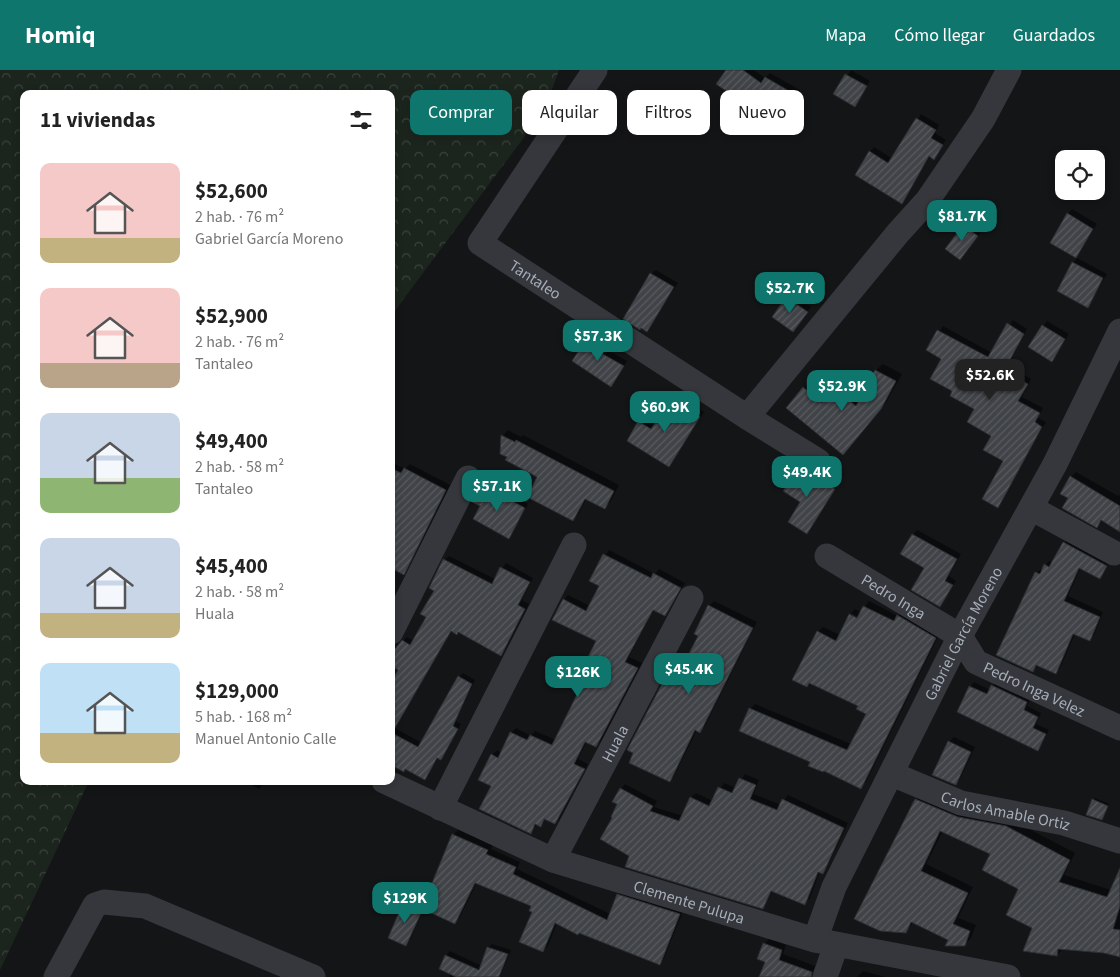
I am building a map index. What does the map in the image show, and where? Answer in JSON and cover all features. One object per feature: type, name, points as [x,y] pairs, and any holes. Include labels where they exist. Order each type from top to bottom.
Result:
[{"type":"street","name":"Tantaleo","points":[[595,70],[480,243],[747,417],[818,461]]},
{"type":"street","points":[[747,417],[927,201],[983,119],[1009,70]]},
{"type":"street","name":"Gabriel García Moreno","points":[[824,977],[826,942],[834,887],[960,636],[1031,508],[1120,331]]},
{"type":"street","points":[[395,624],[468,478]]},
{"type":"street","points":[[1031,508],[1114,553]]},
{"type":"street","points":[[440,808],[574,545]]},
{"type":"street","name":"Pedro Inga","points":[[827,556],[960,636]]},
{"type":"street","name":"Huala","points":[[553,860],[691,598]]},
{"type":"street","name":"Pedro Inga Velez","points":[[960,636],[976,662],[1120,728]]},
{"type":"street","name":"Carlos Amable Ortiz","points":[[892,774],[961,803],[1064,823],[1120,841]]},
{"type":"street","name":"Clemente Pulupa","points":[[392,785],[553,860],[826,942],[1008,977]]},
{"type":"street","points":[[56,977],[95,905],[104,902],[145,906],[313,977]]},
{"type":"green space","points":[[0,70],[559,70],[552,90],[522,90],[522,135],[526,135],[395,311],[395,90],[20,90],[20,785],[87,785],[0,970]]},
{"type":"building","points":[[726,70],[743,70],[761,83],[765,77],[787,90],[725,90],[716,84]]},
{"type":"building","points":[[845,74],[867,86],[855,107],[833,94]]},
{"type":"building","points":[[916,118],[936,130],[931,138],[943,145],[934,160],[929,156],[902,204],[855,175],[869,151],[888,163]]},
{"type":"building","points":[[1067,213],[1093,229],[1076,258],[1050,243]]},
{"type":"building","points":[[963,225],[978,236],[960,260],[945,249]]},
{"type":"building","points":[[1072,262],[1103,278],[1088,308],[1057,291]]},
{"type":"building","points":[[650,273],[674,287],[647,332],[641,328],[640,330],[623,319]]},
{"type":"building","points":[[786,297],[808,312],[793,332],[772,317]]},
{"type":"building","points":[[1007,323],[1024,334],[1004,371],[1028,384],[1018,401],[1040,413],[1035,422],[1042,427],[998,508],[982,499],[1003,461],[983,450],[991,436],[967,422],[974,409],[950,396],[952,391],[930,379],[941,359],[926,350],[937,330],[988,357]]},
{"type":"building","points":[[1042,325],[1065,339],[1052,362],[1028,347]]},
{"type":"building","points":[[588,336],[603,346],[599,352],[624,366],[611,387],[572,361]]},
{"type":"building","points":[[875,370],[896,381],[881,409],[843,455],[786,408],[803,387],[822,403],[834,388],[856,406]]},
{"type":"building","points":[[671,399],[700,417],[669,467],[627,441],[638,421],[651,429]]},
{"type":"building","points":[[501,435],[515,442],[516,440],[614,491],[605,509],[585,499],[573,521],[527,497],[537,477],[505,460],[507,457],[500,454]]},
{"type":"building","points":[[799,466],[835,489],[807,534],[788,522],[800,502],[783,491]]},
{"type":"building","points":[[404,468],[446,490],[404,575],[395,570],[395,470],[401,473]]},
{"type":"building","points":[[1070,476],[1120,506],[1120,532],[1101,520],[1097,528],[1062,508],[1068,498],[1060,494]]},
{"type":"building","points":[[479,488],[488,492],[490,489],[525,508],[509,539],[473,519],[480,506],[472,502]]},
{"type":"building","points":[[912,534],[957,559],[945,581],[953,585],[940,607],[911,590],[924,568],[900,554]]},
{"type":"building","points":[[1063,542],[1107,566],[1100,579],[1079,568],[1064,601],[1100,617],[1090,641],[1073,634],[1056,674],[1036,665],[1033,672],[996,655],[1035,572],[1040,574],[1044,564],[1049,567]]},
{"type":"building","points":[[603,554],[651,578],[653,573],[681,588],[665,616],[653,610],[625,662],[638,668],[596,747],[585,742],[574,764],[585,769],[555,824],[544,819],[541,827],[535,824],[531,834],[479,809],[491,786],[478,780],[491,754],[498,758],[510,732],[527,740],[530,735],[552,745],[588,672],[582,669],[596,641],[552,620],[563,599],[586,611],[599,586],[589,581]]},
{"type":"building","points":[[443,559],[492,584],[500,567],[530,582],[518,605],[525,609],[501,656],[458,632],[457,635],[451,631],[395,728],[395,675],[398,670],[395,668],[395,649],[402,640],[410,645],[426,617],[420,614],[434,591],[429,588]]},
{"type":"building","points":[[708,605],[753,628],[700,733],[695,730],[670,782],[629,763],[633,753],[627,750],[664,680],[670,683],[682,667],[698,636],[694,634]]},
{"type":"building","points":[[863,606],[894,621],[897,615],[936,638],[861,789],[824,771],[808,766],[810,762],[739,731],[749,708],[847,750],[866,714],[856,709],[858,706],[809,683],[807,687],[792,680],[817,631],[836,641],[849,614],[857,618]]},
{"type":"building","points":[[458,676],[472,684],[453,726],[458,729],[441,760],[437,758],[425,780],[405,769],[404,772],[395,767],[395,735],[418,747]]},
{"type":"building","points":[[991,685],[1027,702],[1024,710],[1038,717],[1033,728],[1046,734],[1038,751],[957,712],[969,686],[987,694]]},
{"type":"building","points":[[948,741],[971,752],[956,785],[932,775]]},
{"type":"building","points":[[739,778],[756,785],[750,799],[777,810],[782,799],[844,828],[823,874],[818,872],[805,905],[771,891],[763,909],[625,867],[629,856],[600,839],[612,818],[617,804],[612,802],[620,788],[653,806],[650,811],[679,821],[690,797],[709,806],[718,787],[732,793]]},
{"type":"building","points":[[915,799],[958,817],[1006,826],[1070,860],[1059,882],[1107,897],[1120,868],[1120,906],[1113,929],[1120,930],[1120,957],[1104,953],[1058,949],[1057,956],[1023,951],[1032,928],[1006,915],[1018,889],[982,870],[990,854],[940,831],[921,871],[968,893],[953,924],[970,931],[965,946],[945,946],[948,940],[911,922],[906,933],[880,931],[854,919]]},
{"type":"building","points":[[1092,799],[1108,806],[1102,820],[1086,815]]},
{"type":"building","points":[[452,834],[488,850],[486,854],[516,867],[513,874],[607,920],[617,894],[680,914],[660,965],[579,933],[578,935],[555,923],[543,952],[519,942],[532,912],[529,911],[531,906],[475,883],[455,924],[416,906],[423,891],[428,893]]},
{"type":"building","points":[[403,903],[422,911],[406,946],[388,938]]},
{"type":"building","points":[[763,943],[782,950],[779,960],[812,972],[811,977],[759,977],[765,962],[757,959]]},
{"type":"building","points":[[487,947],[508,954],[499,977],[456,977],[439,969],[445,955],[479,970]]}]
